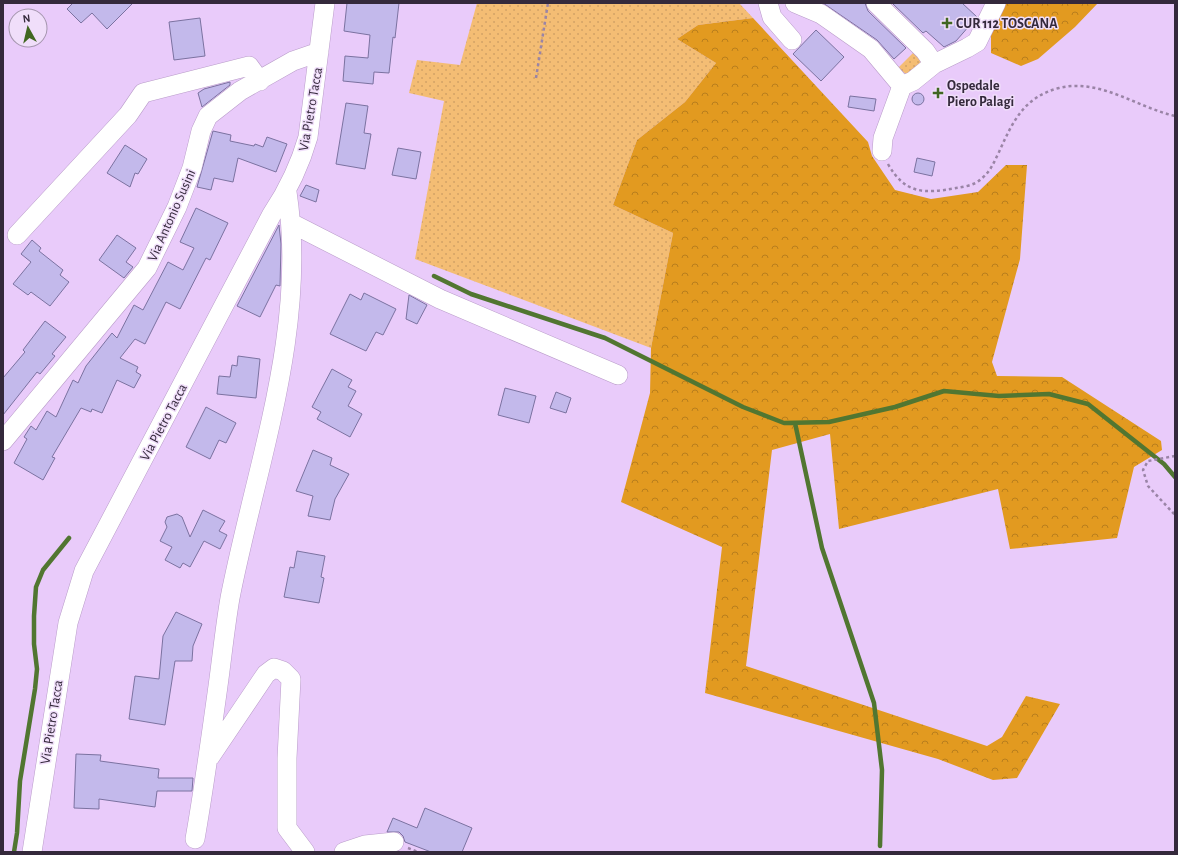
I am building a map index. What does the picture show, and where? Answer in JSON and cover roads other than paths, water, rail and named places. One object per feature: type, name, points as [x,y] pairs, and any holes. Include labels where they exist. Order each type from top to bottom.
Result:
[{"type":"street","name":"Via Pietro Tacca","points":[[32,852],[68,623],[84,571],[272,214],[287,192],[303,155],[308,137],[325,3]]},
{"type":"street","points":[[768,3],[772,16],[792,40]]},
{"type":"street","points":[[796,3],[821,14],[871,49],[902,86]]},
{"type":"street","points":[[876,3],[925,51],[934,64]]},
{"type":"street","points":[[882,151],[883,138],[902,86],[913,81],[934,64],[977,42],[996,3]]},
{"type":"street","name":"Via Antonio Susini","points":[[3,441],[146,268],[166,231],[185,188],[192,168],[201,131],[208,116],[240,91],[293,61],[319,52]]},
{"type":"street","points":[[17,235],[128,115],[143,93],[249,66],[260,81]]},
{"type":"street","points":[[195,839],[208,760],[230,599],[278,386],[290,288],[290,223],[287,192]]},
{"type":"street","points":[[290,223],[440,299],[618,375]]},
{"type":"street","points":[[208,760],[266,674],[274,668],[283,671],[291,679],[287,758],[287,828],[305,852]]},
{"type":"street","points":[[344,852],[365,845],[394,842]]},
{"type":"waterway","points":[[434,276],[471,294],[605,338],[743,407],[784,423],[829,422],[895,407],[944,391],[999,396],[1049,394],[1088,404],[1164,464],[1175,477]]},
{"type":"waterway","points":[[795,423],[822,548],[874,703],[882,770],[880,846]]},
{"type":"waterway","points":[[14,852],[17,833],[20,781],[37,669],[34,644],[36,587],[43,570],[69,538]]},
{"type":"place","name":"CUR 112 TOSCANA","points":[[947,23]]},
{"type":"place","name":"Ospedale Piero Palagi","points":[[938,93]]}]
